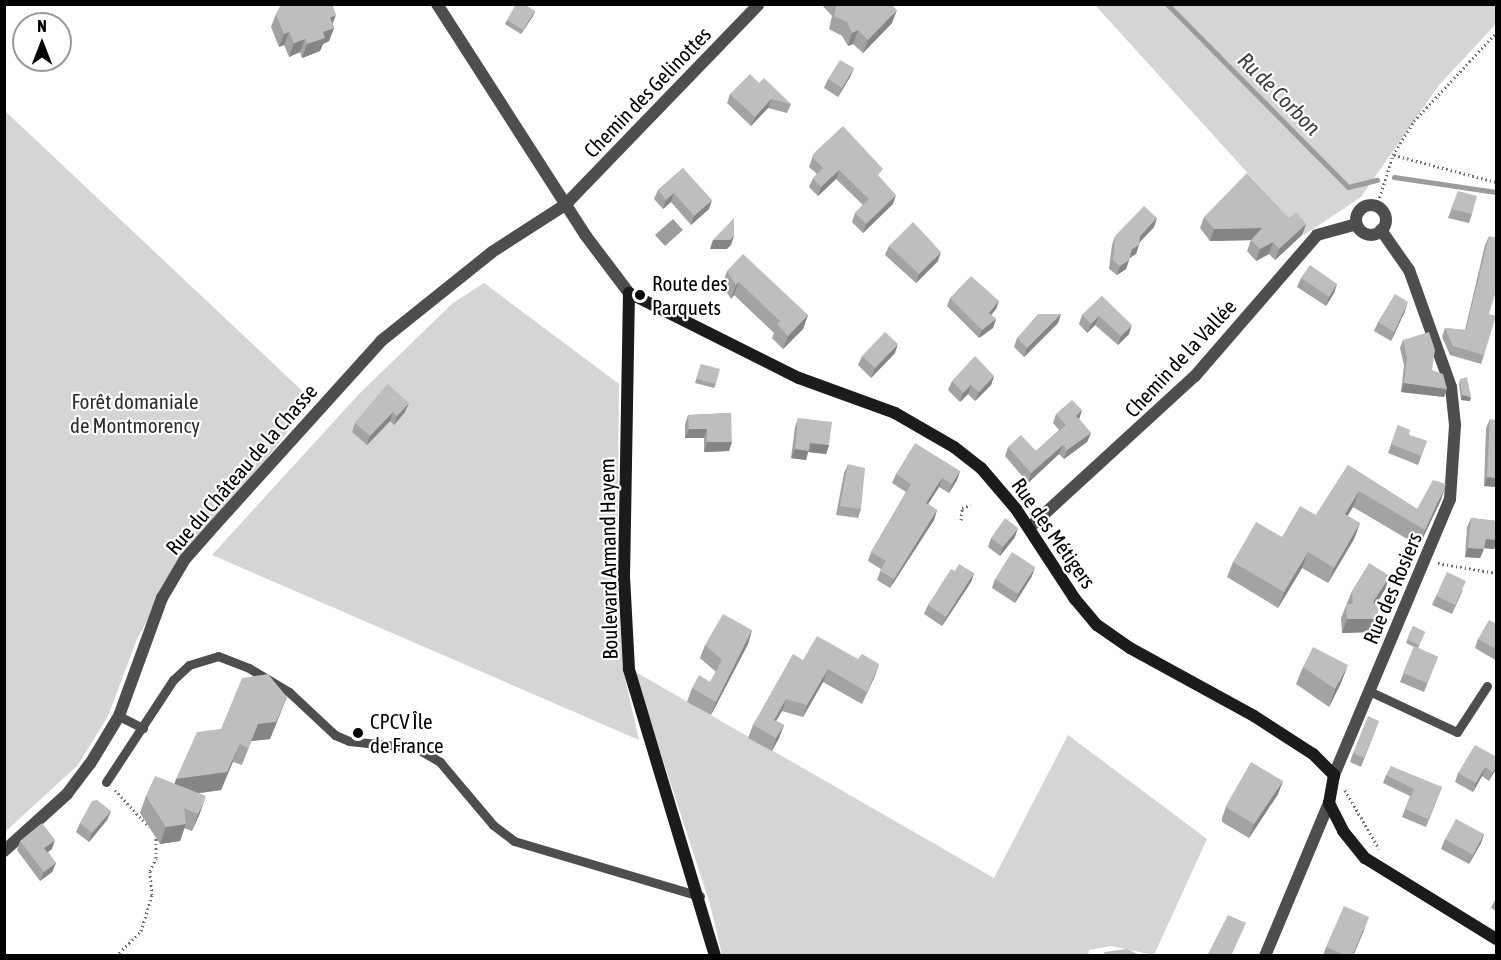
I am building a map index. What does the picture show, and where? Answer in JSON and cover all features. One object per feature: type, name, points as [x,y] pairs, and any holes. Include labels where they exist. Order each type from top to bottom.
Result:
[{"type":"main road","name":"Rue des Métigers","points":[[629,293],[799,378],[924,428],[981,468],[1030,527],[1075,599],[1097,625],[1130,648],[1254,716],[1313,754],[1334,775]]},
{"type":"main road","name":"Boulevard Armand Hayem","points":[[629,293],[624,578],[629,669],[645,731],[700,896],[715,956]]},
{"type":"main road","name":"Rue des Rosiers","points":[[1329,803],[1334,775]]},
{"type":"main road","points":[[1329,803],[1358,850],[1395,876],[1497,939]]},
{"type":"street","points":[[438,4],[615,280],[629,293]]},
{"type":"street","name":"Chemin des Gelinottes","points":[[566,205],[758,5]]},
{"type":"street","name":"Rue du Château de la Chasse","points":[[4,851],[67,794],[119,716],[162,598],[185,559],[381,341],[492,252],[566,205]]},
{"type":"street","points":[[1377,206],[1386,217],[1381,230],[1368,234],[1357,225],[1357,215],[1363,207],[1377,206]]},
{"type":"street","name":"Chemin de la Vallée","points":[[1030,527],[1187,384],[1317,235],[1357,225]]},
{"type":"street","name":"Rue des Rosiers","points":[[1334,775],[1450,499],[1455,425],[1451,387],[1409,270],[1381,230]]},
{"type":"street","name":"Rue des Rosiers","points":[[1264,956],[1329,803]]},
{"type":"lane","points":[[106,782],[173,680],[189,665],[219,656],[249,668],[289,692],[335,735],[349,741],[416,748],[440,762],[493,825],[514,841],[700,896]]},
{"type":"lane","points":[[1369,691],[1457,732],[1486,686]]},
{"type":"lane","points":[[119,716],[143,728]]},
{"type":"path","points":[[1377,206],[1393,155],[1438,91],[1497,33]]},
{"type":"path","points":[[1393,155],[1497,182]]},
{"type":"path","points":[[961,520],[962,508],[971,505]]},
{"type":"path","points":[[1425,560],[1497,573]]},
{"type":"path","points":[[1334,775],[1354,803],[1395,876]]},
{"type":"path","points":[[106,782],[135,808],[156,835],[156,858],[150,871],[153,895],[141,931],[116,956]]},
{"type":"green space","points":[[1095,5],[1496,5],[1496,24],[1439,85],[1361,197],[1304,235]]},
{"type":"green space","name":"Forêt domaniale de Montmorency","points":[[4,110],[312,400],[161,596],[137,639],[108,716],[78,765],[5,832]]},
{"type":"green space","points":[[484,283],[619,384],[617,575],[623,669],[639,740],[212,555],[359,394],[453,303]]},
{"type":"green space","points":[[634,671],[994,878],[1068,735],[1207,839],[1154,955],[1111,946],[1089,950],[1088,956],[722,955],[710,904]]},
{"type":"shaded area","points":[[673,219],[683,230],[665,246],[655,235]]},
{"type":"building","points":[[281,4],[332,4],[336,15],[330,17],[334,28],[323,32],[325,38],[307,44],[305,39],[294,43],[289,32],[284,34],[276,14]]},
{"type":"building","points":[[516,4],[524,4],[535,11],[523,30],[507,20]]},
{"type":"building","points":[[837,4],[891,4],[897,10],[868,40],[858,30],[852,33],[847,22],[834,16]]},
{"type":"building","points":[[840,60],[854,68],[842,88],[828,79]]},
{"type":"building","points":[[750,74],[759,83],[764,78],[791,104],[771,99],[755,117],[730,94]]},
{"type":"building","points":[[843,126],[883,169],[878,175],[896,195],[866,224],[855,213],[869,199],[839,170],[821,187],[813,178],[823,168],[812,157],[814,153]]},
{"type":"building","points":[[683,168],[712,200],[694,216],[674,193],[666,200],[658,190]]},
{"type":"building","points":[[1247,173],[1289,218],[1296,212],[1306,224],[1279,249],[1273,242],[1260,249],[1251,240],[1262,228],[1214,229],[1204,217]]},
{"type":"building","points":[[1458,191],[1477,196],[1472,214],[1451,209]]},
{"type":"building","points":[[1144,206],[1157,218],[1140,236],[1139,245],[1132,249],[1129,260],[1120,266],[1113,260],[1115,236]]},
{"type":"building","points":[[734,218],[734,236],[730,240],[713,240]]},
{"type":"building","points":[[913,222],[941,252],[919,274],[889,246]]},
{"type":"building","points":[[1489,236],[1497,238],[1497,288],[1489,314],[1496,316],[1484,355],[1453,346],[1445,328],[1466,330]]},
{"type":"building","points":[[743,254],[808,315],[788,336],[777,324],[780,321],[739,282],[736,285],[727,271]]},
{"type":"building","points":[[1310,265],[1337,284],[1329,297],[1301,278]]},
{"type":"building","points":[[971,276],[999,301],[989,313],[996,319],[982,330],[950,298]]},
{"type":"building","points":[[1395,294],[1408,302],[1394,332],[1378,322]]},
{"type":"building","points":[[1102,296],[1132,325],[1121,336],[1099,316],[1091,324],[1082,315]]},
{"type":"building","points":[[1038,314],[1061,314],[1027,348],[1017,338]]},
{"type":"building","points":[[885,332],[898,344],[875,368],[862,356]]},
{"type":"building","points":[[1429,332],[1435,350],[1432,370],[1443,374],[1447,389],[1404,383],[1407,357],[1403,340]]},
{"type":"building","points":[[975,356],[994,376],[979,392],[971,385],[963,393],[952,381]]},
{"type":"building","points":[[701,364],[720,369],[716,384],[697,379]]},
{"type":"building","points":[[1467,377],[1471,397],[1462,395],[1460,379]]},
{"type":"building","points":[[388,384],[409,403],[397,416],[393,412],[370,436],[355,423]]},
{"type":"building","points":[[1072,400],[1082,410],[1076,416],[1091,433],[1067,450],[1063,445],[1031,473],[1008,447],[1021,435],[1036,451],[1066,425],[1056,414]]},
{"type":"building","points":[[731,413],[732,442],[707,442],[707,429],[689,429],[688,415]]},
{"type":"building","points":[[798,418],[832,422],[829,445],[810,443],[809,451],[795,449]]},
{"type":"building","points":[[1490,419],[1497,420],[1497,478],[1487,477]]},
{"type":"building","points":[[1398,425],[1410,430],[1409,435],[1427,441],[1421,456],[1391,444]]},
{"type":"building","points":[[915,443],[960,471],[952,484],[942,478],[926,503],[937,510],[894,579],[880,571],[886,561],[871,552],[911,484],[896,474]]},
{"type":"building","points":[[848,464],[865,468],[861,509],[840,506]]},
{"type":"building","points":[[1348,465],[1417,509],[1433,480],[1446,484],[1425,530],[1359,491],[1345,514],[1360,523],[1334,568],[1308,552],[1284,592],[1233,562],[1256,522],[1282,537],[1300,506],[1316,515]]},
{"type":"building","points":[[1005,518],[1018,528],[1003,547],[991,538]]},
{"type":"building","points":[[1471,518],[1497,521],[1497,540],[1486,539],[1484,549],[1468,548]]},
{"type":"building","points":[[1012,552],[1035,567],[1018,594],[995,579]]},
{"type":"building","points":[[1369,563],[1390,576],[1373,602],[1379,609],[1376,619],[1347,619],[1346,604],[1353,604],[1352,591]]},
{"type":"building","points":[[959,564],[974,573],[946,617],[928,605],[951,569],[955,571]]},
{"type":"building","points":[[1447,572],[1466,581],[1455,605],[1436,596]]},
{"type":"building","points":[[723,614],[752,630],[716,702],[692,688],[699,675],[710,682],[722,660],[705,645]]},
{"type":"building","points":[[1489,620],[1497,624],[1497,650],[1478,639]]},
{"type":"building","points":[[1413,626],[1425,632],[1419,645],[1407,639]]},
{"type":"building","points":[[817,636],[858,659],[862,654],[879,664],[867,692],[828,669],[807,705],[786,699],[774,720],[784,725],[776,738],[753,725],[793,654],[803,660]]},
{"type":"building","points":[[1414,646],[1438,657],[1427,683],[1403,673]]},
{"type":"building","points":[[1313,647],[1348,665],[1335,689],[1303,667]]},
{"type":"building","points":[[268,674],[287,697],[276,722],[258,724],[248,748],[240,744],[227,772],[176,779],[197,732],[221,729],[242,678]]},
{"type":"building","points":[[1368,716],[1379,721],[1364,758],[1353,753]]},
{"type":"building","points":[[1475,745],[1497,757],[1497,765],[1493,772],[1485,767],[1476,783],[1458,773]]},
{"type":"building","points":[[1251,762],[1283,781],[1254,824],[1227,808],[1227,804]]},
{"type":"building","points":[[1391,766],[1442,787],[1428,819],[1405,809],[1414,789],[1386,775]]},
{"type":"building","points":[[155,776],[206,796],[198,814],[184,808],[186,824],[166,827],[146,796]]},
{"type":"building","points":[[97,800],[111,811],[92,833],[80,823],[92,801]]},
{"type":"building","points":[[1456,819],[1484,834],[1473,855],[1445,839]]},
{"type":"building","points":[[42,823],[55,840],[44,848],[56,863],[44,872],[20,841]]},
{"type":"building","points":[[1344,906],[1369,917],[1352,956],[1326,947]]},
{"type":"building","points":[[1228,915],[1246,923],[1231,956],[1207,956]]},
{"type":"building","points":[[1127,949],[1142,956],[1105,956],[1104,952]]},
{"type":"waterway","name":"Ru de Corbon","points":[[1167,4],[1348,187],[1377,180]]},
{"type":"waterway","name":"Ru de Corbon","points":[[1394,177],[1496,192]]},
{"type":"place","name":"Route des Parquets","points":[[640,295]]},
{"type":"place","name":"CPCV Île de France","points":[[358,733]]}]
